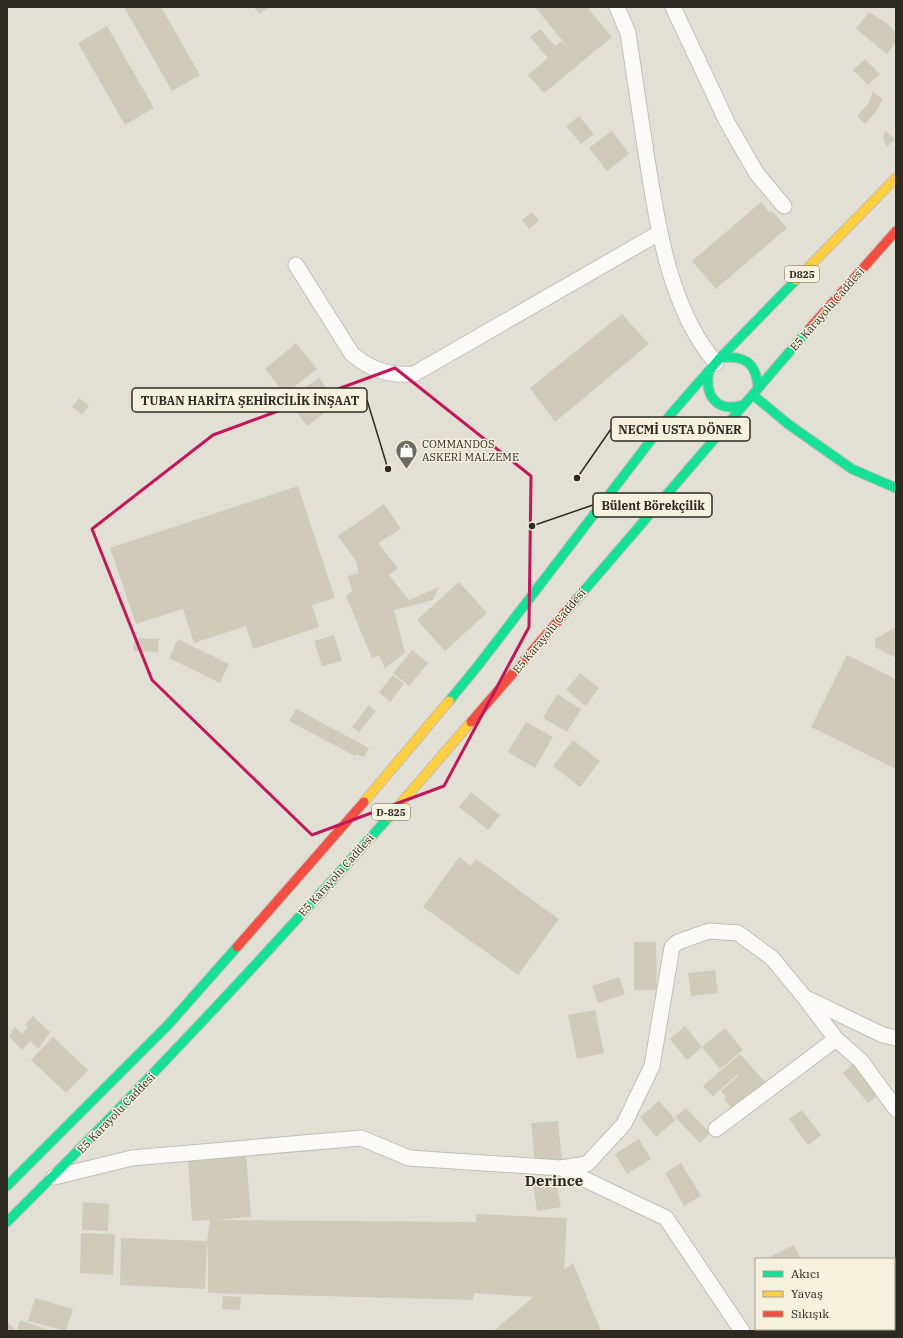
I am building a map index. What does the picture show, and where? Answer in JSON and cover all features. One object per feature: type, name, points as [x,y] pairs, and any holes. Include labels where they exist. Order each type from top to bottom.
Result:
[{"type":"main road","name":"D825","points":[[715,364],[896,178]]},
{"type":"main road","name":"E5 Karayolu Caddesi","points":[[7,1222],[53,1178],[183,1044],[308,906],[502,686],[755,391],[896,231]]},
{"type":"main road","points":[[743,405],[736,408],[728,408],[714,401],[707,387],[715,364],[737,357],[748,362],[755,371],[755,391],[788,424],[852,469],[896,488]]},
{"type":"main road","name":"D-825","points":[[7,1186],[13,1173],[168,1025],[368,798],[477,667],[671,414],[715,364]]},
{"type":"street","points":[[618,7],[628,33],[659,233],[677,293],[701,346],[715,364]]},
{"type":"street","points":[[673,7],[727,122],[757,174],[784,206]]},
{"type":"street","points":[[296,265],[352,354],[360,361],[378,371],[405,375],[414,374],[659,233]]},
{"type":"street","points":[[53,1178],[132,1158],[361,1138],[409,1158],[561,1168],[587,1164],[624,1124],[652,1066],[672,947],[678,942],[709,931],[738,933],[772,958],[836,1039],[861,1062],[896,1109]]},
{"type":"street","points":[[805,998],[883,1035],[896,1038]]},
{"type":"street","points":[[716,1129],[836,1039]]},
{"type":"street","points":[[561,1168],[666,1218],[742,1331]]},
{"type":"highlighted area","points":[[395,368],[531,476],[529,627],[444,786],[312,835],[152,680],[92,529],[213,435]]},
{"type":"building","points":[[124,7],[161,7],[200,75],[172,91]]},
{"type":"building","points":[[254,7],[270,7],[259,14]]},
{"type":"building","points":[[535,7],[587,7],[612,37],[544,93],[528,75],[548,58],[530,37],[540,29],[555,46],[562,41],[570,50]]},
{"type":"building","points":[[869,12],[888,24],[896,33],[896,42],[887,54],[856,29]]},
{"type":"building","points":[[107,26],[154,108],[125,125],[78,43]]},
{"type":"building","points":[[865,59],[880,74],[868,85],[853,70]]},
{"type":"building","points":[[873,92],[883,99],[875,113],[865,124],[857,116],[868,104]]},
{"type":"building","points":[[579,116],[594,134],[581,144],[566,126]]},
{"type":"building","points":[[612,131],[629,154],[607,171],[589,148]]},
{"type":"building","points":[[885,131],[895,139],[887,147],[883,138]]},
{"type":"building","points":[[761,202],[770,213],[772,211],[787,228],[716,289],[692,261]]},
{"type":"building","points":[[532,212],[539,221],[529,229],[522,220]]},
{"type":"building","points":[[622,314],[649,344],[555,422],[530,388]]},
{"type":"building","points":[[296,343],[317,369],[285,394],[265,369]]},
{"type":"building","points":[[319,378],[338,403],[307,426],[288,400]]},
{"type":"building","points":[[79,398],[89,406],[82,415],[72,407]]},
{"type":"building","points":[[298,486],[335,598],[312,605],[319,627],[253,649],[246,626],[194,643],[183,609],[136,624],[110,548]]},
{"type":"building","points":[[384,504],[401,529],[378,543],[398,568],[389,575],[409,600],[439,587],[433,600],[394,610],[405,653],[385,668],[379,655],[372,658],[346,596],[352,591],[348,576],[359,573],[356,561],[338,536]]},
{"type":"building","points":[[459,582],[487,613],[445,651],[417,620]]},
{"type":"building","points":[[896,627],[896,658],[875,647],[875,639]]},
{"type":"building","points":[[334,635],[342,661],[322,666],[314,641]]},
{"type":"building","points":[[134,638],[159,639],[158,652],[134,651]]},
{"type":"building","points":[[178,639],[229,664],[220,683],[169,658]]},
{"type":"building","points":[[412,650],[428,663],[409,686],[393,673]]},
{"type":"building","points":[[847,655],[896,679],[896,769],[811,727]]},
{"type":"building","points":[[580,673],[599,688],[586,706],[566,690]]},
{"type":"building","points":[[393,675],[404,684],[390,702],[379,692]]},
{"type":"building","points":[[557,694],[581,709],[567,732],[543,718]]},
{"type":"building","points":[[369,705],[376,711],[359,732],[352,727]]},
{"type":"building","points":[[296,709],[369,748],[364,757],[357,754],[355,756],[289,721]]},
{"type":"building","points":[[526,722],[553,737],[535,768],[508,752]]},
{"type":"building","points":[[573,740],[600,761],[580,787],[553,766]]},
{"type":"building","points":[[471,792],[500,815],[488,830],[459,807]]},
{"type":"building","points":[[459,857],[471,866],[476,859],[559,919],[518,975],[423,907]]},
{"type":"building","points":[[634,942],[656,942],[657,990],[634,990]]},
{"type":"building","points":[[715,970],[718,993],[691,996],[688,973]]},
{"type":"building","points":[[619,977],[625,994],[598,1003],[592,986]]},
{"type":"building","points":[[595,1010],[604,1053],[577,1059],[568,1015]]},
{"type":"building","points":[[33,1016],[50,1032],[38,1049],[30,1041],[22,1050],[9,1036],[15,1027],[22,1034],[28,1027],[25,1025]]},
{"type":"building","points":[[685,1026],[702,1047],[687,1060],[670,1039]]},
{"type":"building","points":[[725,1028],[743,1050],[720,1069],[702,1047]]},
{"type":"building","points":[[53,1037],[88,1070],[66,1093],[31,1060]]},
{"type":"building","points":[[740,1054],[765,1082],[733,1110],[724,1099],[726,1097],[721,1091],[738,1076],[737,1075],[713,1096],[703,1086]]},
{"type":"building","points":[[854,1063],[880,1093],[868,1103],[843,1073]]},
{"type":"building","points":[[659,1101],[676,1120],[656,1137],[640,1117]]},
{"type":"building","points":[[686,1108],[710,1133],[700,1143],[675,1117]]},
{"type":"building","points":[[802,1110],[821,1135],[808,1145],[789,1119]]},
{"type":"building","points":[[558,1121],[562,1161],[535,1163],[531,1123]]},
{"type":"building","points":[[639,1139],[651,1159],[627,1174],[615,1154]]},
{"type":"building","points":[[246,1154],[251,1217],[216,1220],[476,1222],[476,1214],[567,1218],[564,1270],[573,1263],[601,1331],[494,1331],[533,1297],[474,1293],[473,1300],[208,1293],[207,1241],[210,1220],[192,1221],[188,1157]]},
{"type":"building","points":[[681,1163],[701,1196],[684,1206],[665,1173]]},
{"type":"building","points":[[556,1179],[561,1207],[537,1211],[533,1183]]},
{"type":"building","points":[[83,1202],[109,1204],[108,1231],[82,1230]]},
{"type":"building","points":[[81,1233],[115,1234],[113,1275],[80,1273]]},
{"type":"building","points":[[121,1238],[207,1241],[205,1289],[120,1285]]},
{"type":"building","points":[[794,1245],[800,1258],[767,1258]]},
{"type":"building","points":[[223,1296],[241,1297],[240,1310],[222,1309]]},
{"type":"building","points":[[35,1298],[73,1309],[66,1331],[28,1321]]},
{"type":"building","points":[[20,1320],[51,1331],[17,1331]]},
{"type":"building","points":[[7,1322],[17,1331],[7,1331]]},
{"type":"building","points":[[768,1330],[787,1330],[785,1331]]},
{"type":"building","points":[[806,1330],[842,1331],[807,1331]]},
{"type":"traffic: fast","points":[[449,701],[477,667],[671,414],[720,358],[796,280]]},
{"type":"traffic: fast","points":[[576,600],[810,328]]},
{"type":"traffic: fast","points":[[720,358],[736,358],[747,362],[755,372],[758,387]]},
{"type":"traffic: fast","points":[[709,371],[709,388],[714,400],[726,407],[743,405]]},
{"type":"traffic: fast","points":[[753,395],[788,424],[852,469],[896,488]]},
{"type":"traffic: fast","points":[[7,1222],[105,1123],[201,1022],[389,817]]},
{"type":"traffic: fast","points":[[7,1186],[168,1025],[237,947]]},
{"type":"traffic: slow","points":[[796,280],[896,178]]},
{"type":"traffic: slow","points":[[364,802],[449,701]]},
{"type":"traffic: slow","points":[[389,817],[471,722]]},
{"type":"traffic: jam","points":[[810,328],[896,231]]},
{"type":"traffic: jam","points":[[471,722],[576,600]]},
{"type":"traffic: jam","points":[[237,947],[364,802]]},
{"type":"place","name":"TUBAN HARİTA ŞEHİRCİLİK İNŞAAT","points":[[388,469]]},
{"type":"place","name":"COMMANDOS ASKERİ MALZEME","points":[[407,470]]},
{"type":"place","name":"NECMİ USTA DÖNER","points":[[577,478]]},
{"type":"place","name":"Bülent Börekçilik","points":[[532,526]]},
{"type":"district","name":"Derince","points":[[554,1180]]}]
